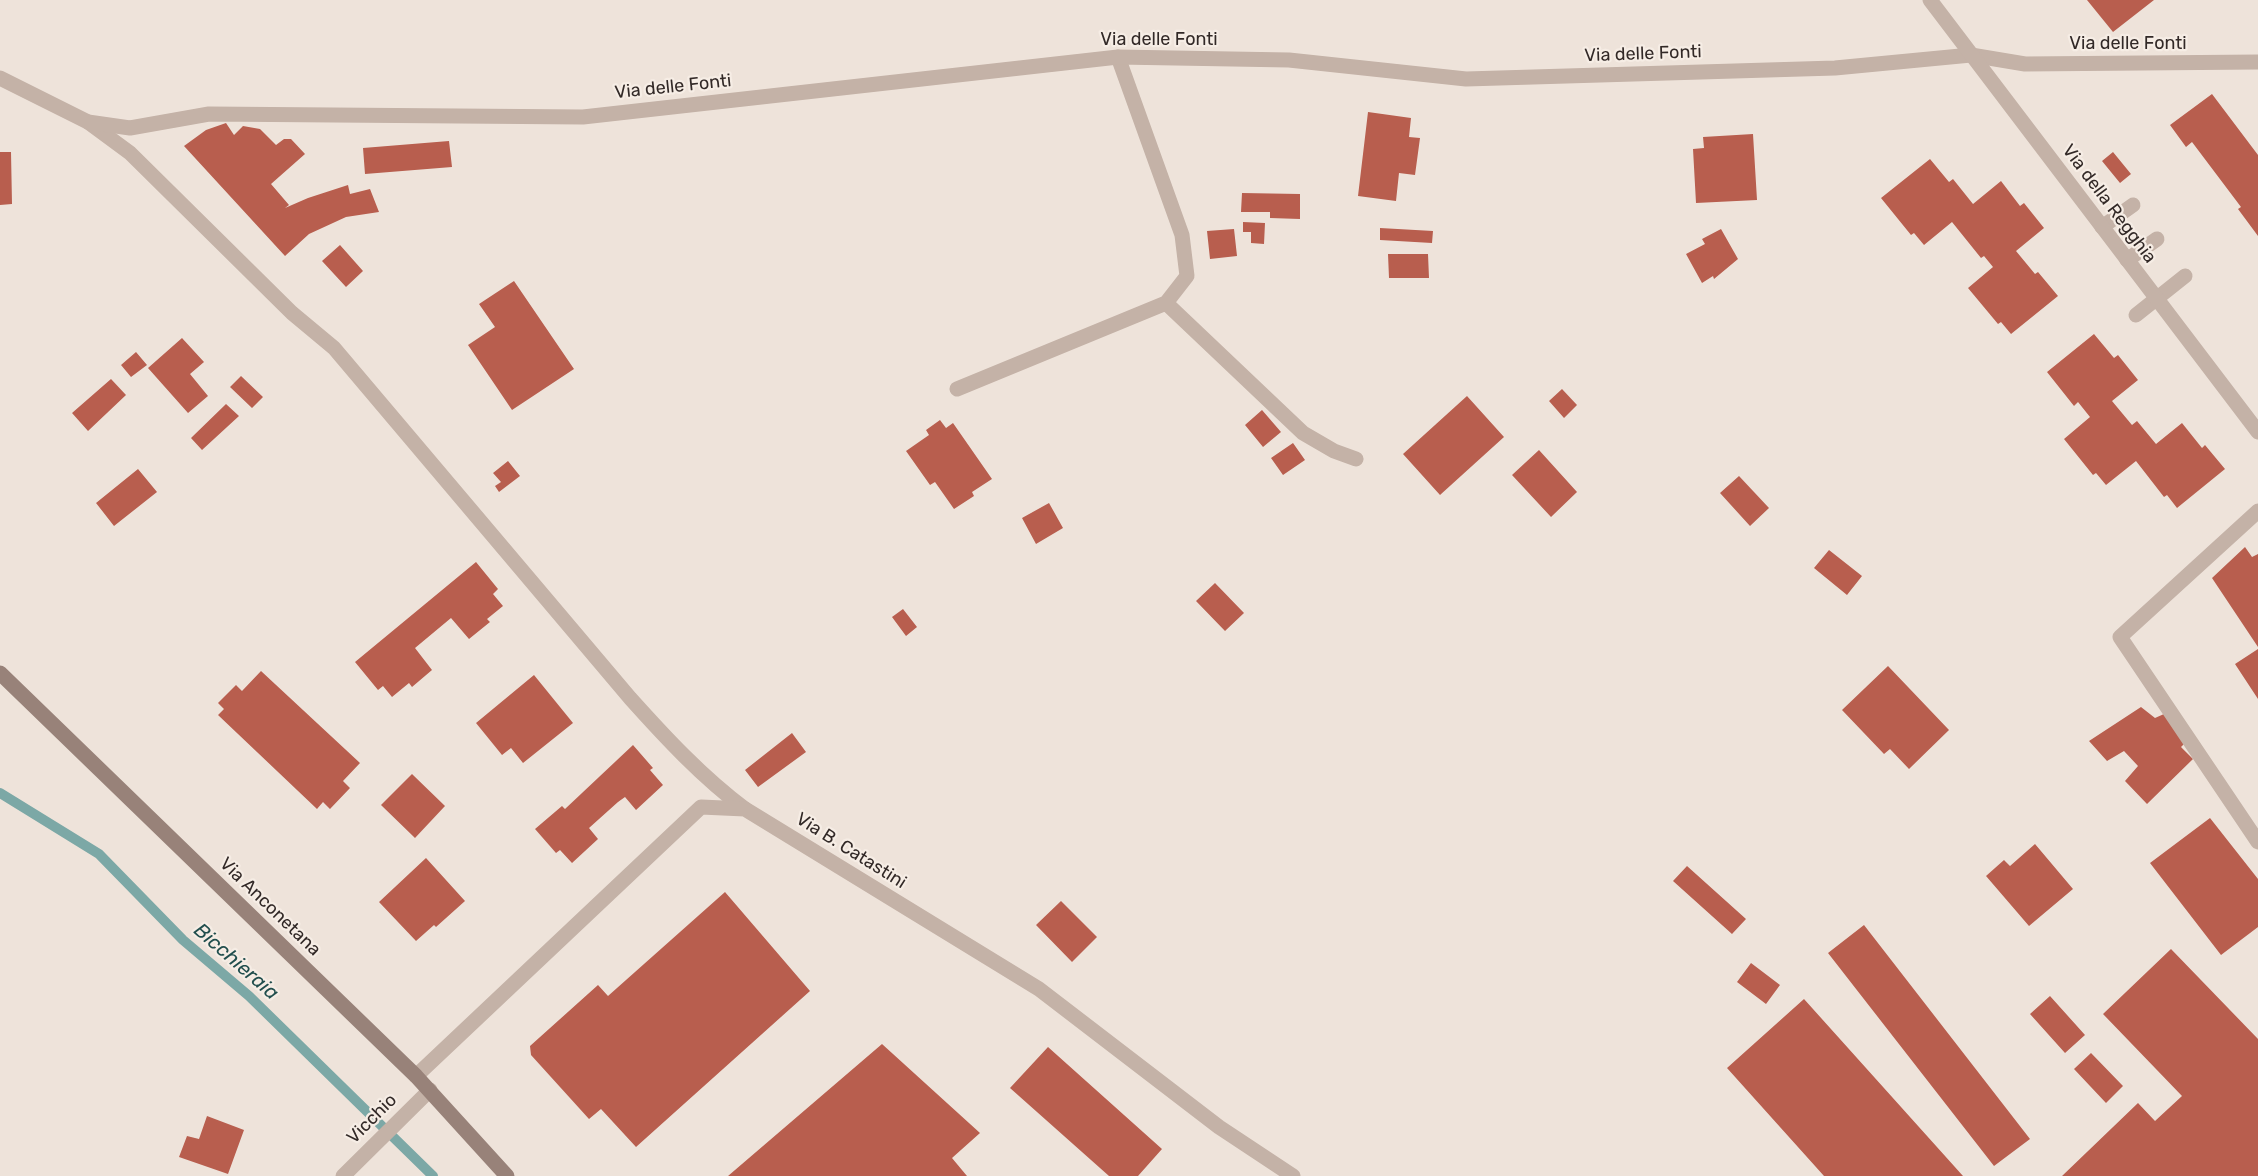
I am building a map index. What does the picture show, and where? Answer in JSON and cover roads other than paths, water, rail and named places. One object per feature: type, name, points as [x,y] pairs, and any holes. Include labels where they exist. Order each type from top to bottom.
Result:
[{"type":"main road","name":"Via Anconetana","points":[[0,673],[416,1076],[507,1176]]},
{"type":"street","name":"Via della Regghia","points":[[1930,0],[2258,432]]},
{"type":"street","name":"Via delle Fonti","points":[[0,78],[88,122],[130,128],[209,114],[583,117],[1118,57],[1289,60],[1466,80],[1835,68],[1971,55],[2025,64],[2258,63]]},
{"type":"street","points":[[957,388],[1166,303],[1187,276],[1182,235],[1118,57]]},
{"type":"street","points":[[88,122],[130,153],[292,313],[334,348],[637,706],[690,761],[745,809]]},
{"type":"street","points":[[2102,227],[2133,205]]},
{"type":"street","points":[[2127,260],[2157,239]]},
{"type":"street","points":[[2136,315],[2186,276]]},
{"type":"street","points":[[1166,303],[1303,433],[1334,451],[1356,459]]},
{"type":"street","points":[[2258,511],[2120,636],[2258,843]]},
{"type":"street","name":"Via B. Catastini","points":[[416,1076],[700,807],[745,809],[1039,989],[1219,1127],[1293,1176]]},
{"type":"street","name":"Vicchio","points":[[343,1176],[411,1106],[430,1090]]},
{"type":"waterway","name":"Bicchieraia","points":[[0,793],[99,854],[183,940],[249,996],[433,1176]]}]
